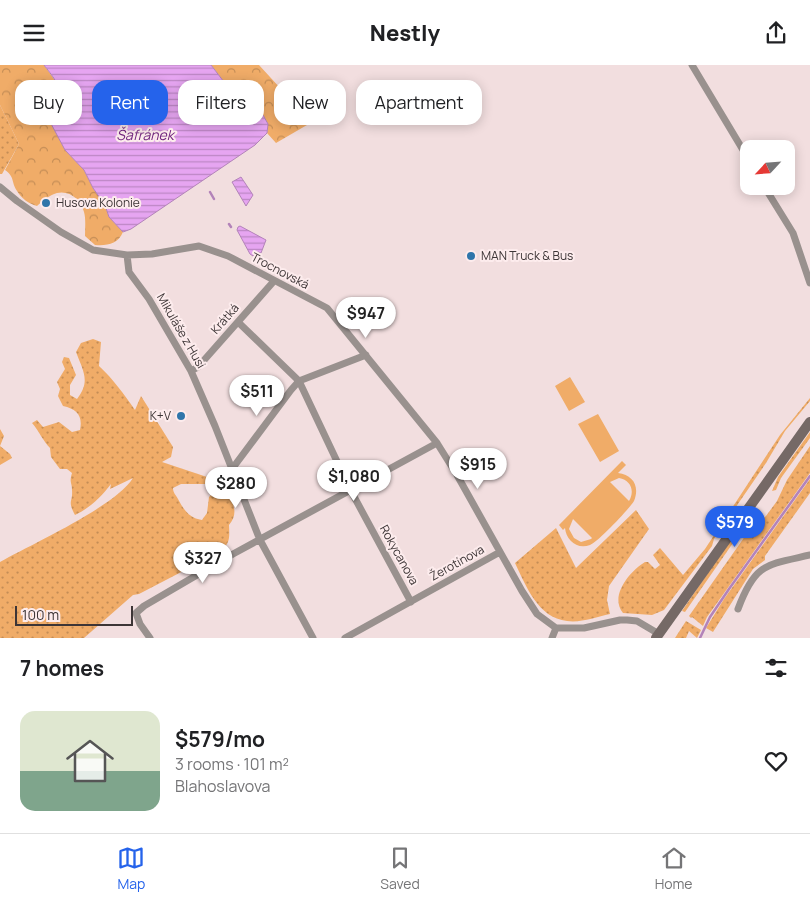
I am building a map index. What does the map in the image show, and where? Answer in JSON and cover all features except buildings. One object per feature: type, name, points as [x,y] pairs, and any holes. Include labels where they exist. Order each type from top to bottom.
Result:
[{"type":"main road","points":[[657,636],[810,422]]},
{"type":"street","points":[[692,65],[740,145]]},
{"type":"street","name":"Trocnovská","points":[[0,187],[17,201],[83,246],[103,253],[128,255],[152,254],[199,246],[228,257],[327,308],[437,443],[522,591],[537,614],[556,627]]},
{"type":"street","points":[[769,195],[792,233],[810,283]]},
{"type":"street","name":"Mikuláše z Husi","points":[[128,255],[129,272],[150,299],[191,371],[260,540],[313,638]]},
{"type":"street","name":"Krátká","points":[[191,371],[198,367],[274,281]]},
{"type":"street","name":"Rokycanova","points":[[238,322],[299,381],[351,491],[411,601]]},
{"type":"street","points":[[223,473],[232,469],[299,381],[366,355]]},
{"type":"street","points":[[150,638],[140,624],[136,613],[144,606],[437,443]]},
{"type":"street","name":"Žerotínova","points":[[345,638],[500,551]]},
{"type":"street","points":[[738,609],[746,588],[756,573],[769,565],[810,555]]},
{"type":"street","points":[[552,638],[556,627],[584,629],[628,619],[637,621],[657,636]]},
{"type":"green space","points":[[0,65],[44,65],[55,80],[15,80],[15,125],[60,125],[65,150],[84,170],[93,188],[105,205],[109,217],[123,232],[115,242],[95,245],[85,236],[83,208],[78,200],[66,193],[54,194],[37,206],[21,196],[15,188],[12,177],[5,170],[19,144],[0,105]]},
{"type":"green space","points":[[211,65],[259,65],[274,81],[274,125],[307,125],[276,143],[267,133],[268,124],[264,117],[264,80],[222,80]]},
{"type":"green space","points":[[0,105],[19,144],[2,174],[0,174]]},
{"type":"green space","points":[[93,339],[101,342],[99,366],[135,410],[141,396],[173,447],[171,457],[162,462],[210,478],[206,484],[181,484],[173,488],[187,513],[202,520],[207,513],[209,497],[212,494],[228,491],[234,512],[229,525],[229,540],[223,549],[214,555],[139,594],[133,595],[84,638],[0,638],[0,562],[92,512],[124,489],[133,478],[110,489],[111,484],[95,502],[75,515],[71,504],[72,473],[67,469],[60,469],[51,457],[50,448],[32,423],[37,420],[43,427],[59,422],[72,432],[80,430],[80,417],[72,409],[63,406],[58,396],[60,389],[57,382],[65,369],[62,362],[64,357],[69,358],[76,375],[70,385],[70,395],[77,399],[84,387],[85,381],[76,352],[81,343]]},
{"type":"green space","points":[[570,377],[585,402],[569,411],[555,386]]},
{"type":"green space","points":[[810,398],[810,401],[785,431],[766,463],[714,539],[712,546],[664,610],[652,615],[623,613],[618,599],[623,585],[633,571],[645,562],[648,562],[655,569],[660,565],[653,555],[660,548],[683,575],[705,549],[780,435]]},
{"type":"green space","points":[[598,414],[619,451],[600,462],[578,424]]},
{"type":"green space","points":[[0,429],[4,436],[0,446]]},
{"type":"green space","points":[[810,432],[810,438],[781,478],[776,490],[772,491],[778,477]]},
{"type":"green space","points":[[0,446],[12,458],[0,465]]},
{"type":"green space","points":[[810,446],[810,473],[707,617],[703,626],[689,616],[748,532],[766,516],[777,501],[787,480]]},
{"type":"green space","points":[[622,461],[626,465],[618,473],[628,476],[634,482],[636,496],[620,518],[600,538],[590,545],[577,545],[570,540],[565,528],[563,530],[559,525]],"holes":[[[619,478],[626,481],[631,487],[632,493],[629,501],[610,482]],[[573,519],[592,538],[591,539],[581,542],[574,538],[569,529]]]},
{"type":"green space","points":[[810,479],[810,493],[765,556],[765,560],[753,569],[713,632],[706,628],[724,599]]},
{"type":"green space","points":[[758,509],[760,510],[759,513],[742,530],[685,612],[682,611],[739,527]]},
{"type":"green space","points":[[636,510],[649,529],[609,586],[607,600],[610,614],[583,620],[567,621],[557,619],[548,614],[534,599],[515,563],[556,528],[576,568]]},
{"type":"green space","points":[[686,621],[701,630],[697,638],[689,631],[686,638],[675,638]]},
{"type":"water","name":"Šafránek","points":[[44,65],[211,65],[222,80],[178,80],[178,125],[264,125],[264,117],[268,124],[267,133],[255,145],[131,229],[123,232],[109,217],[105,205],[93,188],[84,170],[65,150],[52,125],[82,125],[82,80],[55,80]]},
{"type":"water","points":[[241,177],[253,195],[246,206],[232,182]]},
{"type":"water","points":[[240,226],[266,240],[261,253],[258,252],[253,256],[250,254],[237,230]]},
{"type":"waterway","points":[[210,192],[214,199]]},
{"type":"waterway","points":[[700,638],[710,617],[729,589],[810,476]]},
{"type":"place","name":"Husova Kolonie","points":[[46,203]]},
{"type":"place","name":"MAN Truck & Bus","points":[[471,256]]},
{"type":"place","name":"K+V","points":[[181,416]]}]
